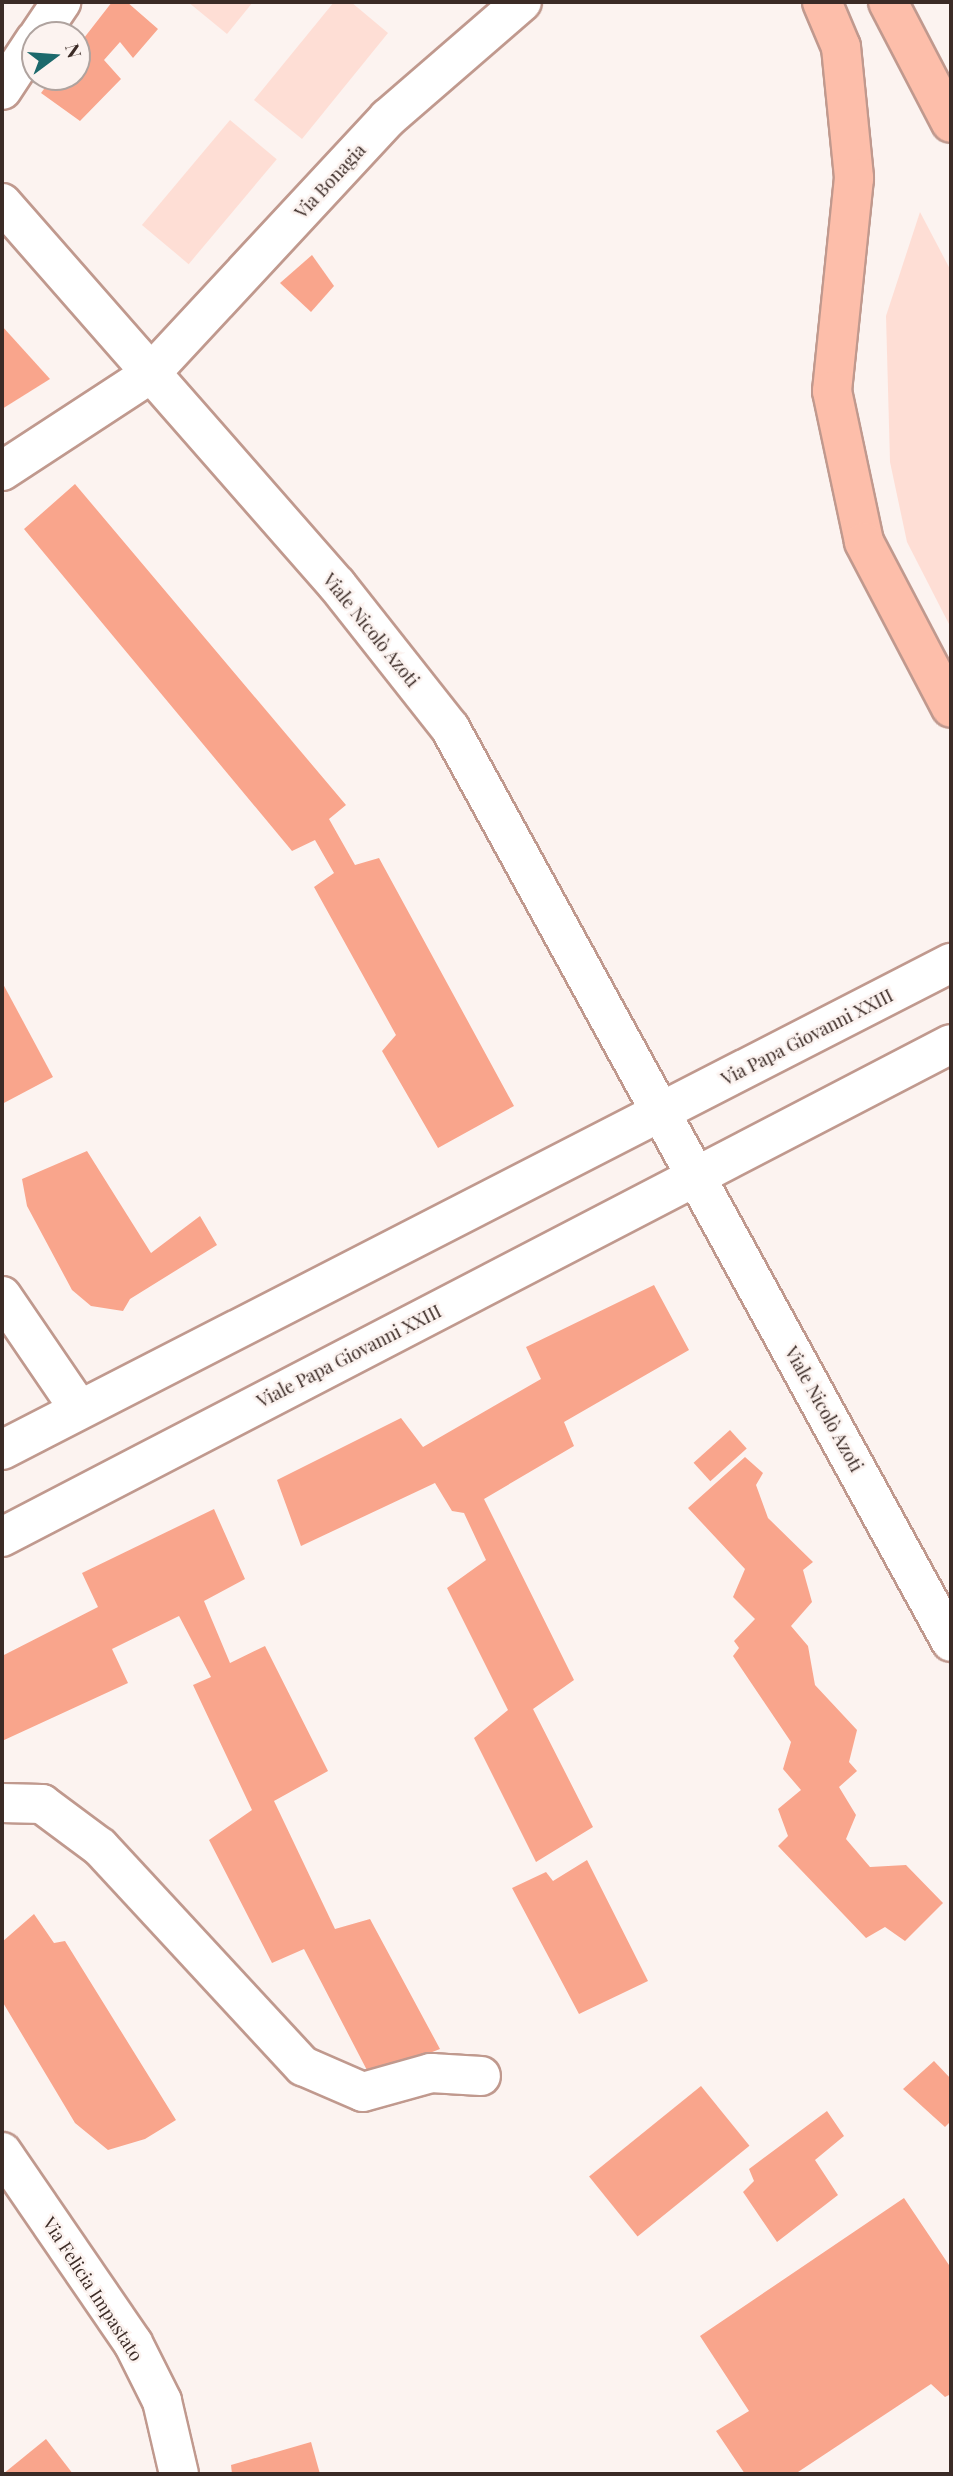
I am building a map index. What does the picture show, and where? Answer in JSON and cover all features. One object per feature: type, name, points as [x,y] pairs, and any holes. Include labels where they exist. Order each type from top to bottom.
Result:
[{"type":"main road","points":[[822,2],[841,47],[854,178],[832,391],[864,542],[951,708]]},
{"type":"main road","points":[[888,2],[951,123]]},
{"type":"street","points":[[48,21],[61,2]]},
{"type":"street","name":"Via Bonagia","points":[[2,471],[150,374],[388,118],[522,2]]},
{"type":"street","points":[[2,90],[21,61]]},
{"type":"street","name":"Viale Nicolò Azoti","points":[[2,203],[337,585],[450,728],[663,1111],[951,1642]]},
{"type":"street","name":"Via Papa Giovanni XXIII","points":[[663,1111],[951,963]]},
{"type":"street","points":[[696,1176],[951,1044]]},
{"type":"street","points":[[2,1450],[663,1111]]},
{"type":"street","name":"Viale Papa Giovanni XXIII","points":[[2,1537],[696,1176]]},
{"type":"street","points":[[2,1296],[79,1409]]},
{"type":"street","points":[[2,1803],[42,1804],[100,1847],[303,2066],[363,2092],[430,2073],[481,2076]]},
{"type":"street","name":"Via Felicia Impastato","points":[[5,2162],[133,2343],[162,2401],[180,2474]]},
{"type":"shaded area","points":[[188,2],[253,2],[227,34]]},
{"type":"shaded area","points":[[334,2],[351,2],[388,33],[302,139],[254,100]]},
{"type":"shaded area","points":[[230,120],[277,159],[189,264],[142,225]]},
{"type":"shaded area","points":[[920,212],[951,271],[951,628],[907,542],[890,462],[886,316]]},
{"type":"building","points":[[112,2],[127,2],[158,29],[133,58],[120,42],[104,60],[121,79],[80,121],[41,93],[91,91],[91,29]]},
{"type":"building","points":[[312,255],[334,286],[311,312],[280,283]]},
{"type":"building","points":[[2,326],[50,379],[2,409]]},
{"type":"building","points":[[75,484],[346,805],[329,819],[355,865],[379,858],[514,1106],[438,1148],[382,1051],[396,1035],[314,887],[334,873],[315,840],[292,851],[24,529]]},
{"type":"building","points":[[2,982],[53,1077],[2,1104]]},
{"type":"building","points":[[87,1151],[151,1253],[200,1216],[217,1245],[130,1299],[123,1311],[91,1306],[72,1290],[27,1206],[22,1179]]},
{"type":"building","points":[[654,1285],[689,1350],[564,1422],[574,1446],[484,1499],[574,1680],[533,1709],[593,1827],[536,1862],[474,1738],[508,1710],[447,1588],[486,1560],[464,1513],[452,1511],[435,1483],[301,1546],[277,1480],[401,1418],[423,1447],[541,1379],[526,1347]]},
{"type":"building","points":[[730,1430],[747,1449],[710,1481],[694,1463]]},
{"type":"building","points":[[745,1457],[763,1473],[756,1485],[768,1518],[813,1562],[803,1570],[812,1602],[791,1626],[808,1646],[815,1685],[857,1730],[849,1762],[857,1771],[839,1787],[856,1815],[846,1839],[870,1867],[906,1865],[943,1903],[905,1941],[885,1927],[866,1938],[778,1846],[788,1836],[778,1809],[801,1790],[783,1769],[791,1742],[733,1656],[739,1648],[734,1641],[755,1619],[733,1597],[745,1569],[688,1508]]},
{"type":"building","points":[[214,1509],[245,1579],[204,1601],[230,1663],[265,1646],[328,1771],[274,1801],[335,1929],[370,1919],[440,2049],[370,2076],[304,1949],[272,1963],[209,1840],[252,1810],[193,1685],[211,1677],[179,1616],[112,1649],[128,1683],[2,1741],[2,1656],[98,1607],[82,1573]]},
{"type":"building","points":[[587,1860],[648,1981],[579,2014],[512,1888],[546,1872],[553,1881]]},
{"type":"building","points":[[34,1914],[54,1943],[65,1941],[176,2120],[145,2139],[108,2150],[75,2123],[2,2001],[2,1942]]},
{"type":"building","points":[[934,2061],[951,2079],[951,2121],[945,2127],[903,2089]]},
{"type":"building","points":[[701,2086],[749,2146],[638,2236],[589,2177]]},
{"type":"building","points":[[827,2111],[844,2136],[815,2160],[838,2195],[777,2242],[743,2192],[754,2181],[749,2169]]},
{"type":"building","points":[[904,2198],[951,2268],[951,2394],[945,2397],[931,2384],[795,2474],[745,2474],[716,2431],[749,2411],[700,2336]]},
{"type":"building","points":[[46,2439],[73,2474],[3,2474]]},
{"type":"building","points":[[311,2442],[320,2474],[232,2474],[231,2465]]}]
